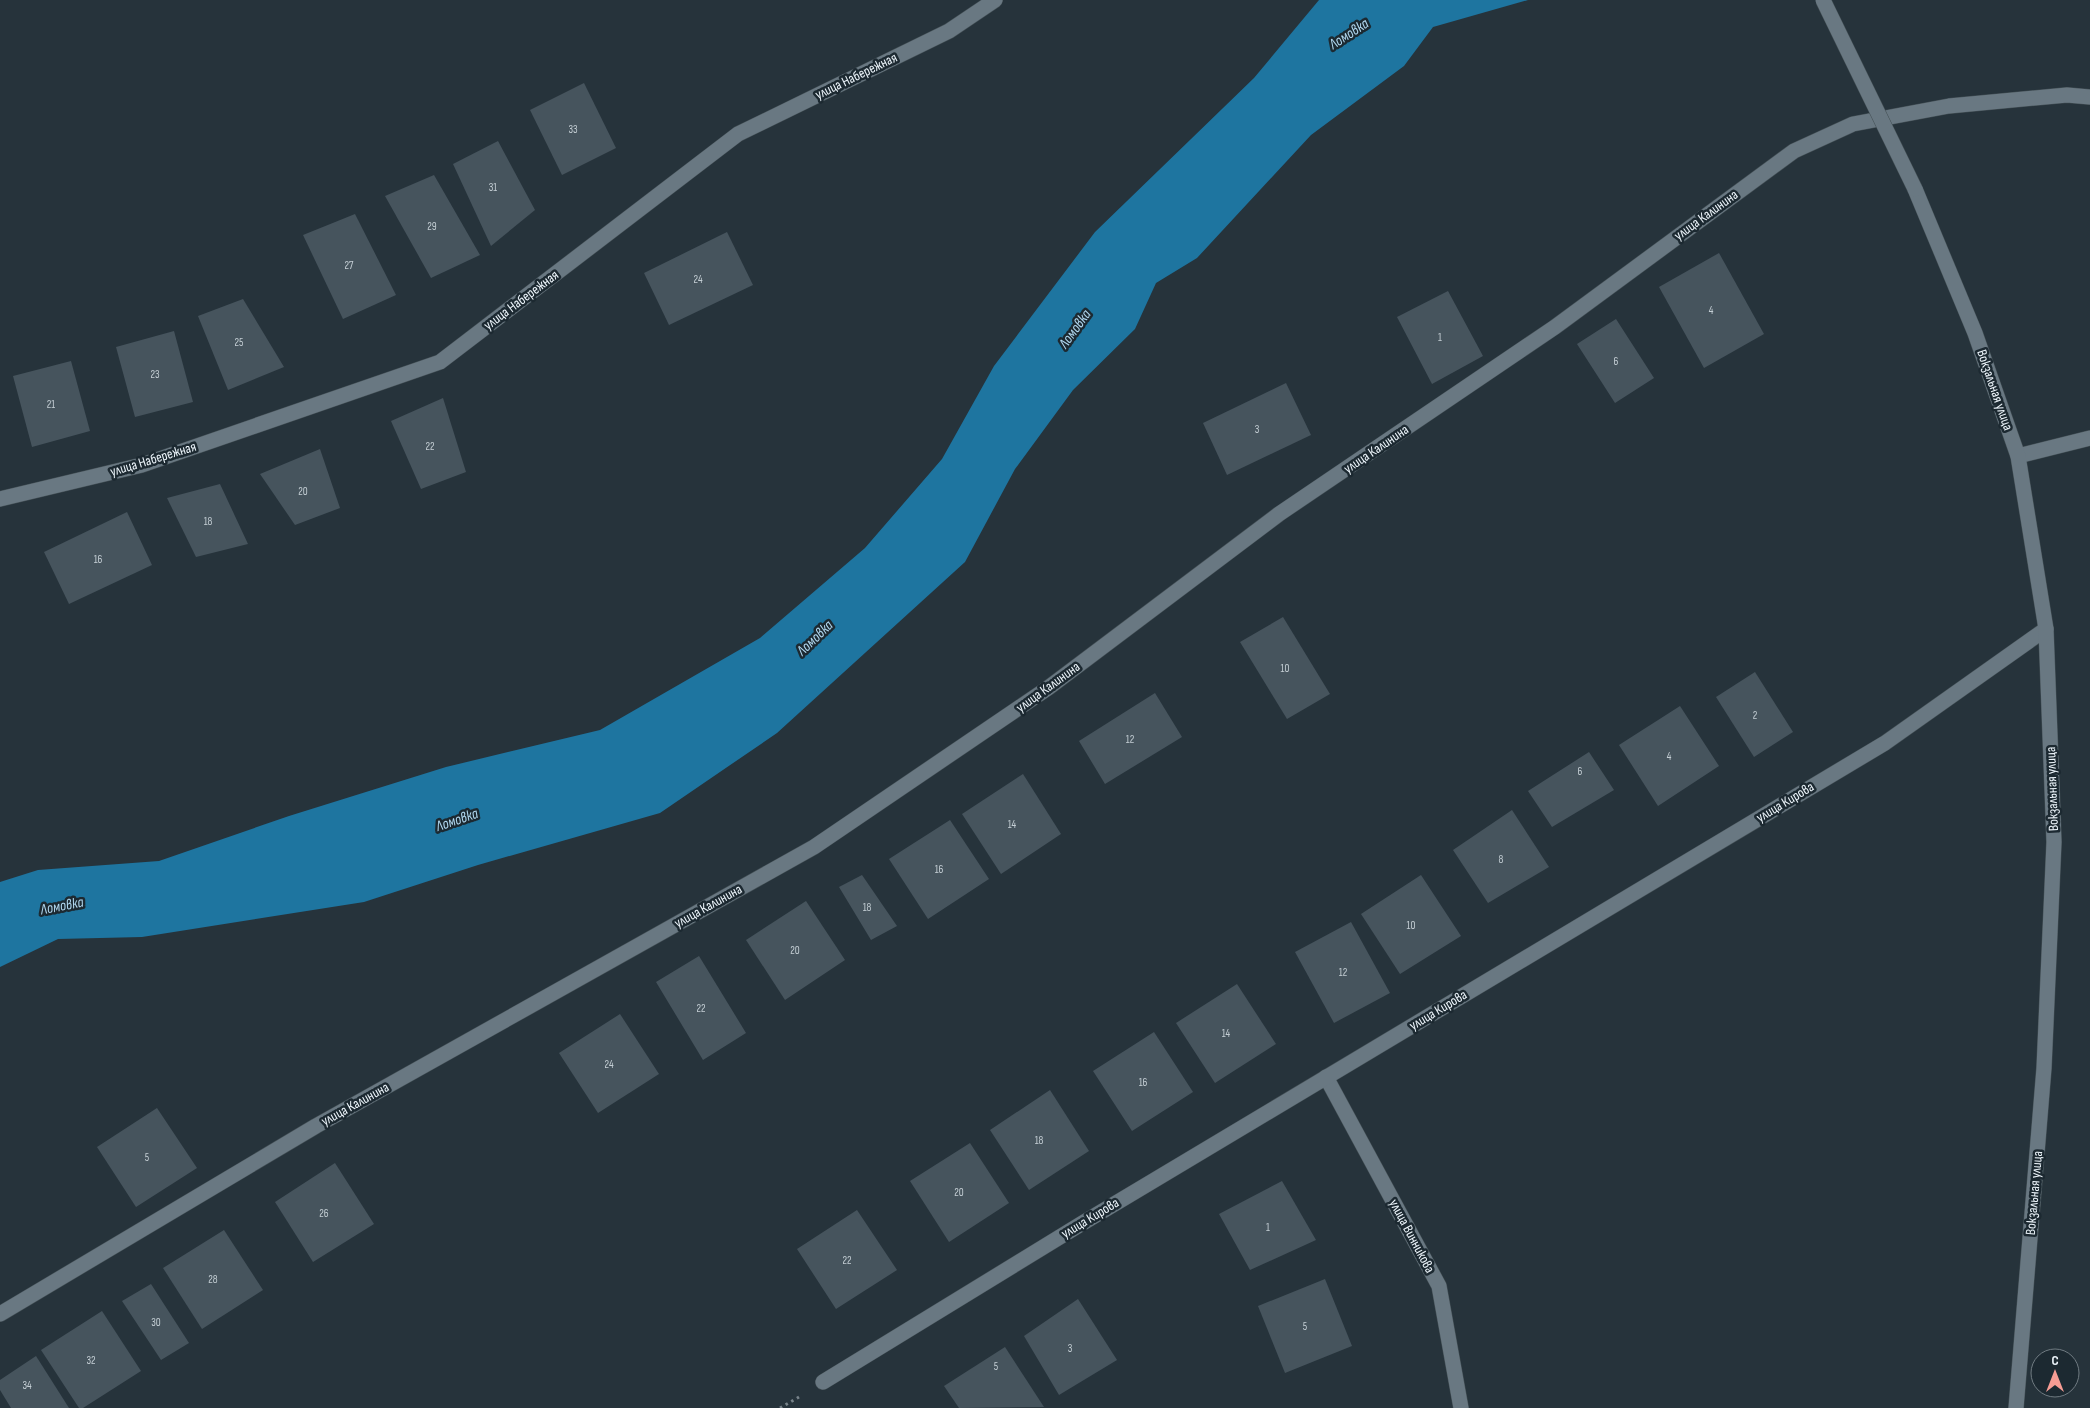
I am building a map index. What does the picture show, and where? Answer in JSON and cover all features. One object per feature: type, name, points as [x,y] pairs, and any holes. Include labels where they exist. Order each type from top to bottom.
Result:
[{"type":"street","name":"улица Набережная","points":[[0,499],[142,465],[440,362],[738,134],[949,31],[995,0]]},
{"type":"street","name":"Вокзальная улица","points":[[1823,0],[1915,190],[1975,333],[2018,456],[2046,629],[2054,842],[2044,1068],[2016,1408]]},
{"type":"street","name":"улица Калинина","points":[[0,1314],[316,1126],[814,847],[1048,688],[1279,514],[1555,327],[1794,151],[1853,124],[1949,106],[2067,95],[2090,97]]},
{"type":"street","points":[[2018,456],[2090,438]]},
{"type":"street","name":"улица Кирова","points":[[823,1382],[1089,1218],[1885,743],[2046,629]]},
{"type":"street","name":"улица Винникова","points":[[1326,1077],[1439,1286],[1461,1408]]},
{"type":"water","name":"Ломовка","points":[[1319,0],[1528,0],[1433,27],[1404,66],[1311,135],[1197,258],[1156,283],[1135,329],[1073,390],[1015,469],[965,562],[777,733],[660,813],[478,865],[364,902],[142,937],[58,939],[0,967],[0,882],[38,870],[159,861],[289,816],[446,767],[600,730],[760,638],[865,548],[942,459],[994,366],[1095,232],[1254,78]]},
{"type":"building","points":[[584,83],[616,148],[562,175],[530,110]]},
{"type":"building","points":[[498,141],[535,210],[491,246],[453,164]]},
{"type":"building","points":[[434,175],[480,255],[431,278],[385,196]]},
{"type":"building","points":[[355,214],[396,295],[343,319],[303,235]]},
{"type":"building","points":[[727,232],[753,285],[669,325],[644,273]]},
{"type":"building","points":[[1719,253],[1764,334],[1704,368],[1659,287]]},
{"type":"building","points":[[1448,291],[1483,356],[1432,384],[1397,317]]},
{"type":"building","points":[[243,299],[284,367],[228,390],[198,316]]},
{"type":"building","points":[[1616,319],[1654,378],[1615,403],[1577,344]]},
{"type":"building","points":[[174,331],[193,402],[135,417],[116,347]]},
{"type":"building","points":[[71,361],[90,431],[32,447],[13,376]]},
{"type":"building","points":[[1286,383],[1311,435],[1227,475],[1203,423]]},
{"type":"building","points":[[443,398],[466,472],[421,489],[391,421]]},
{"type":"building","points":[[320,449],[340,508],[295,525],[260,474]]},
{"type":"building","points":[[220,484],[248,544],[196,557],[167,498]]},
{"type":"building","points":[[127,512],[152,565],[69,604],[44,552]]},
{"type":"building","points":[[1283,617],[1330,694],[1287,719],[1240,642]]},
{"type":"building","points":[[1755,672],[1793,732],[1754,757],[1716,697]]},
{"type":"building","points":[[1155,693],[1182,737],[1105,784],[1079,741]]},
{"type":"building","points":[[1680,706],[1719,766],[1658,806],[1619,745]]},
{"type":"building","points":[[1589,752],[1614,790],[1552,827],[1528,791]]},
{"type":"building","points":[[1023,774],[1061,834],[1001,874],[962,814]]},
{"type":"building","points":[[1512,810],[1549,867],[1488,903],[1453,850]]},
{"type":"building","points":[[950,820],[989,879],[928,919],[889,859]]},
{"type":"building","points":[[862,875],[897,926],[871,940],[839,887]]},
{"type":"building","points":[[1421,875],[1461,936],[1400,974],[1361,914]]},
{"type":"building","points":[[806,901],[845,960],[785,1000],[746,940]]},
{"type":"building","points":[[1351,922],[1390,993],[1334,1023],[1295,952]]},
{"type":"building","points":[[699,956],[746,1033],[703,1060],[656,982]]},
{"type":"building","points":[[1237,984],[1276,1044],[1215,1083],[1176,1023]]},
{"type":"building","points":[[620,1014],[659,1074],[598,1113],[559,1053]]},
{"type":"building","points":[[1154,1032],[1193,1092],[1132,1131],[1093,1071]]},
{"type":"building","points":[[1050,1090],[1089,1151],[1029,1190],[990,1130]]},
{"type":"building","points":[[157,1108],[197,1168],[136,1207],[97,1147]]},
{"type":"building","points":[[970,1143],[1009,1203],[949,1242],[910,1181]]},
{"type":"building","points":[[335,1163],[374,1224],[313,1262],[275,1202]]},
{"type":"building","points":[[1282,1181],[1316,1240],[1250,1270],[1219,1214]]},
{"type":"building","points":[[857,1210],[897,1270],[836,1309],[797,1249]]},
{"type":"building","points":[[224,1230],[263,1290],[202,1329],[163,1268]]},
{"type":"building","points":[[1325,1279],[1352,1346],[1285,1373],[1258,1306]]},
{"type":"building","points":[[151,1284],[189,1343],[161,1360],[122,1301]]},
{"type":"building","points":[[1078,1299],[1117,1360],[1059,1395],[1024,1336]]},
{"type":"building","points":[[102,1311],[141,1371],[83,1408],[79,1408],[41,1350]]},
{"type":"building","points":[[1005,1347],[1044,1407],[959,1408],[944,1386]]},
{"type":"building","points":[[36,1356],[69,1408],[11,1408],[0,1390],[0,1380]]}]
